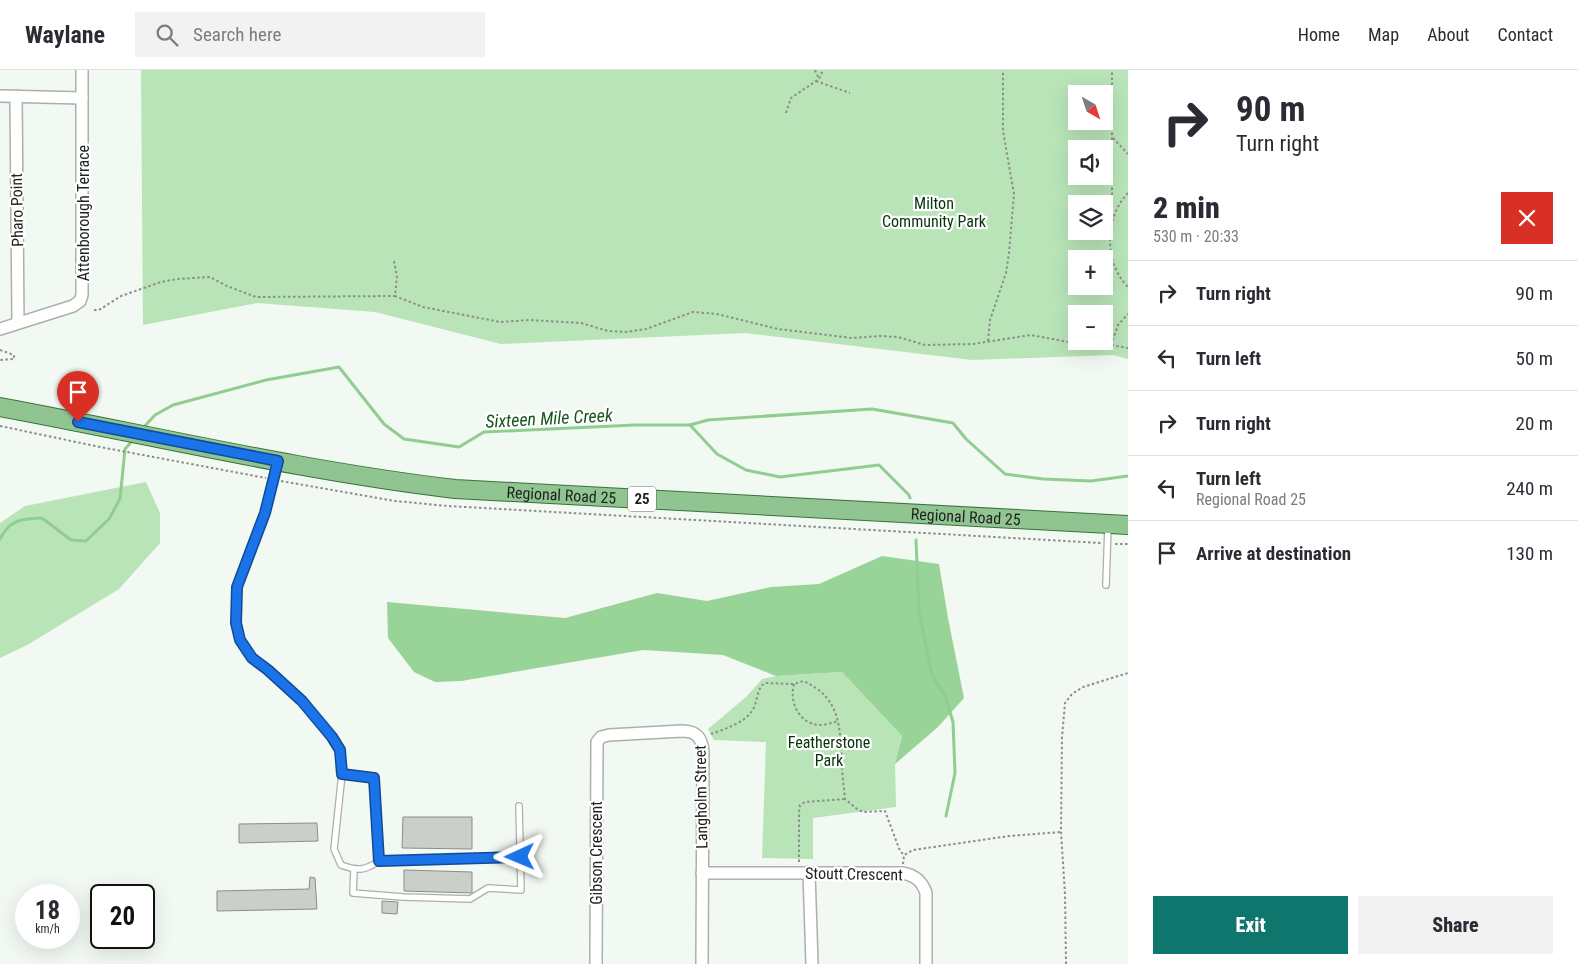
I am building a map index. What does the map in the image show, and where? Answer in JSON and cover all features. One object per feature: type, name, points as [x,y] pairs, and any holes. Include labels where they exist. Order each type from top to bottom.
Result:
[{"type":"main road","name":"Regional Road 25","points":[[0,408],[278,461],[455,489],[1128,525]]},
{"type":"street","name":"Attenborough Terrace","points":[[0,329],[73,306],[80,301],[82,295],[82,70]]},
{"type":"street","points":[[0,96],[82,98]]},
{"type":"street","name":"Pharo Point","points":[[16,96],[18,323]]},
{"type":"street","name":"Langholm Street","points":[[596,742],[601,737],[609,735],[682,731],[690,731],[701,738],[703,752],[702,964]]},
{"type":"street","name":"Gibson Crescent","points":[[596,742],[596,964]]},
{"type":"street","points":[[809,872],[812,964]]},
{"type":"street","name":"Stoutt Crescent","points":[[702,873],[902,873],[914,877],[919,880],[926,893],[926,964]]},
{"type":"lane","points":[[278,461],[265,513],[237,587],[236,623],[240,640],[252,658],[302,701],[332,737],[340,750],[342,774],[334,849],[341,866],[354,870],[367,868],[379,861],[520,857]]},
{"type":"lane","points":[[1106,585],[1108,524]]},
{"type":"lane","points":[[342,774],[374,778],[379,861]]},
{"type":"lane","points":[[354,870],[353,893],[403,898],[470,899],[488,888],[521,890],[519,806]]},
{"type":"path","points":[[815,70],[819,79]]},
{"type":"path","points":[[786,113],[791,98],[819,79],[823,70]]},
{"type":"path","points":[[988,342],[990,320],[1006,273],[1010,254],[1014,194],[1003,132],[1003,70]]},
{"type":"path","points":[[1112,70],[1112,195]]},
{"type":"path","points":[[816,81],[850,93]]},
{"type":"path","points":[[1112,137],[1128,154]]},
{"type":"path","points":[[1113,218],[1122,199],[1128,193]]},
{"type":"path","points":[[1111,240],[1110,251],[1114,268],[1128,287]]},
{"type":"path","points":[[394,261],[397,277],[395,296]]},
{"type":"path","points":[[94,310],[99,310],[122,296],[152,284],[177,279],[210,277],[256,297],[395,296],[423,307],[500,322],[529,320],[581,323],[608,331],[626,332],[646,329],[693,312],[717,314],[778,329],[852,338],[898,337],[925,345],[938,346],[988,342],[1031,335],[1068,342]]},
{"type":"path","points":[[1113,339],[1118,325],[1128,314]]},
{"type":"path","points":[[1113,345],[1128,348]]},
{"type":"path","points":[[0,350],[14,355],[14,359],[0,360]]},
{"type":"path","points":[[0,426],[100,448],[163,459]]},
{"type":"path","points":[[1066,964],[1065,894],[1061,832],[1062,737],[1065,703],[1072,694],[1083,687],[1128,673]]},
{"type":"path","points":[[712,734],[748,717],[755,707],[762,684],[794,684],[803,681],[813,685],[834,708],[839,721],[845,799]]},
{"type":"path","points":[[794,684],[792,693],[793,704],[807,721],[818,725],[839,721]]},
{"type":"path","points":[[799,862],[800,805],[805,802],[845,799],[863,812],[885,810],[900,851],[904,855],[902,873]]},
{"type":"path","points":[[904,855],[913,850],[1000,837],[1061,832]]},
{"type":"green space","name":"Milton Community Park","points":[[141,70],[1128,70],[1128,359],[1113,355],[972,360],[745,333],[501,344],[375,312],[257,303],[143,325]]},
{"type":"green space","points":[[146,482],[160,513],[160,543],[119,589],[29,644],[0,658],[0,523],[25,506]]},
{"type":"green space","points":[[882,556],[939,564],[964,698],[938,727],[895,764],[902,736],[842,672],[776,676],[723,655],[643,650],[461,681],[435,682],[414,672],[388,638],[387,602],[565,618],[657,593],[707,601],[771,587],[819,584]]},
{"type":"green space","name":"Featherstone Park","points":[[842,672],[902,736],[895,764],[896,807],[813,818],[813,859],[762,858],[766,742],[714,740],[708,729],[746,697],[762,679],[776,676]]},
{"type":"building","points":[[403,817],[472,817],[472,849],[402,848]]},
{"type":"building","points":[[317,823],[318,841],[239,843],[239,824]]},
{"type":"building","points":[[404,870],[472,872],[472,893],[404,891]]},
{"type":"building","points":[[310,877],[315,878],[317,909],[217,911],[217,891],[309,889]]},
{"type":"building","points":[[382,901],[398,902],[397,914],[382,913]]},
{"type":"waterway","name":"Sixteen Mile Creek","points":[[143,428],[155,415],[173,405],[266,380],[339,367],[384,424],[404,439],[459,447],[484,432],[635,425],[690,425],[708,420],[872,409],[953,423],[966,439],[1005,474],[1043,479],[1091,481],[1128,476]]},
{"type":"waterway","points":[[690,425],[717,454],[746,470],[780,477],[879,465],[910,498]]},
{"type":"waterway","name":"Sixteen Mile Creek","points":[[0,539],[8,527],[17,521],[42,518],[71,540],[86,541],[109,519],[120,499],[125,449],[134,439]]},
{"type":"waterway","points":[[916,540],[919,612],[932,675],[945,696],[953,722],[955,773],[946,816]]},
{"type":"route","points":[[78,422],[278,461],[265,513],[237,587],[236,623],[240,640],[252,658],[302,701],[332,737],[340,750],[342,774],[374,778],[379,861],[520,857]]}]
